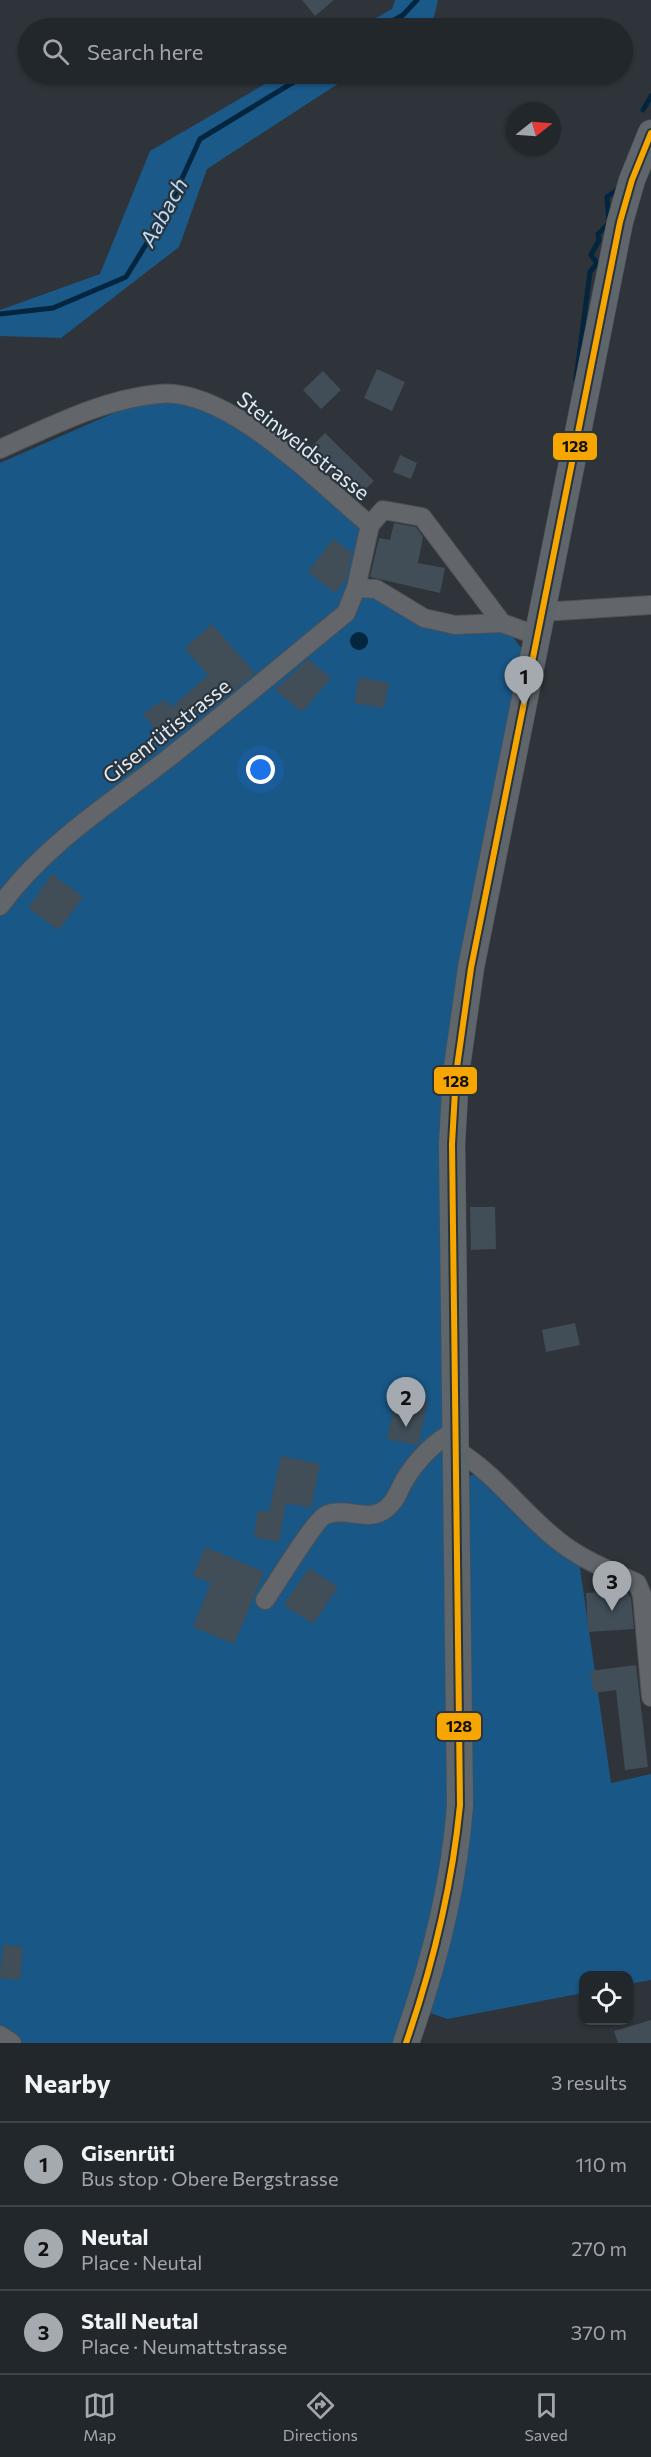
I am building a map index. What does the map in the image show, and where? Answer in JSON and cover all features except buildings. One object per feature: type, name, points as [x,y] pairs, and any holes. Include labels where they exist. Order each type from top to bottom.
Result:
[{"type":"main road","points":[[406,2043],[435,1955],[456,1853],[460,1805],[452,1144],[456,1074],[471,968],[620,222],[632,180],[651,133]]},
{"type":"street","name":"Steinweidstrasse","points":[[0,449],[71,418],[119,401],[159,393],[182,394],[206,400],[244,422],[370,525],[356,588]]},
{"type":"street","points":[[370,525],[383,510],[422,517],[456,566],[502,623]]},
{"type":"street","points":[[356,588],[376,589],[424,618],[455,624],[540,624],[651,605]]},
{"type":"street","name":"Gisenrütistrasse","points":[[0,906],[15,884],[51,847],[167,759],[346,613],[356,588]]},
{"type":"street","points":[[265,1600],[300,1550],[313,1526],[323,1516],[333,1512],[377,1515],[387,1509],[418,1461],[443,1437],[456,1441],[555,1539],[581,1557],[637,1583],[642,1595],[651,1697]]},
{"type":"street","points":[[0,2035],[12,2043]]},
{"type":"shaded area","points":[[395,0],[438,0],[434,18],[376,18],[392,9]]},
{"type":"shaded area","points":[[265,84],[338,84],[207,169],[179,247],[61,338],[0,336],[0,310],[100,274],[150,151]]},
{"type":"shaded area","points":[[159,393],[206,400],[370,525],[356,589],[455,624],[502,623],[525,653],[452,1144],[447,1860],[397,2043],[12,2043],[0,2035],[0,463]]},
{"type":"shaded area","points":[[355,632],[363,632],[368,637],[366,648],[355,650],[350,645],[350,637]]},
{"type":"shaded area","points":[[478,1473],[579,1561],[611,1783],[651,1774],[651,1980],[633,1983],[633,1971],[579,1971],[579,1994],[448,2019],[427,2012],[452,1933],[469,1476]]},
{"type":"waterway","name":"Aabach","points":[[398,18],[417,0]]},
{"type":"waterway","name":"Aabach","points":[[0,314],[53,308],[126,277],[169,207],[200,139],[291,84]]},
{"type":"waterway","points":[[643,110],[651,96]]},
{"type":"waterway","points":[[576,379],[590,272],[597,263],[591,255],[599,240],[598,234],[609,223],[607,197],[618,189]]},
{"type":"transit line","name":"128","points":[[406,2043],[425,1984],[447,1896],[460,1805],[452,1144],[456,1074],[471,968],[620,222],[632,180],[651,133]]},
{"type":"place","name":"Gisenrüti","points":[[524,706]]},
{"type":"place","name":"Neutal","points":[[406,1427]]},
{"type":"place","name":"Stall Neutal","points":[[612,1611]]}]
